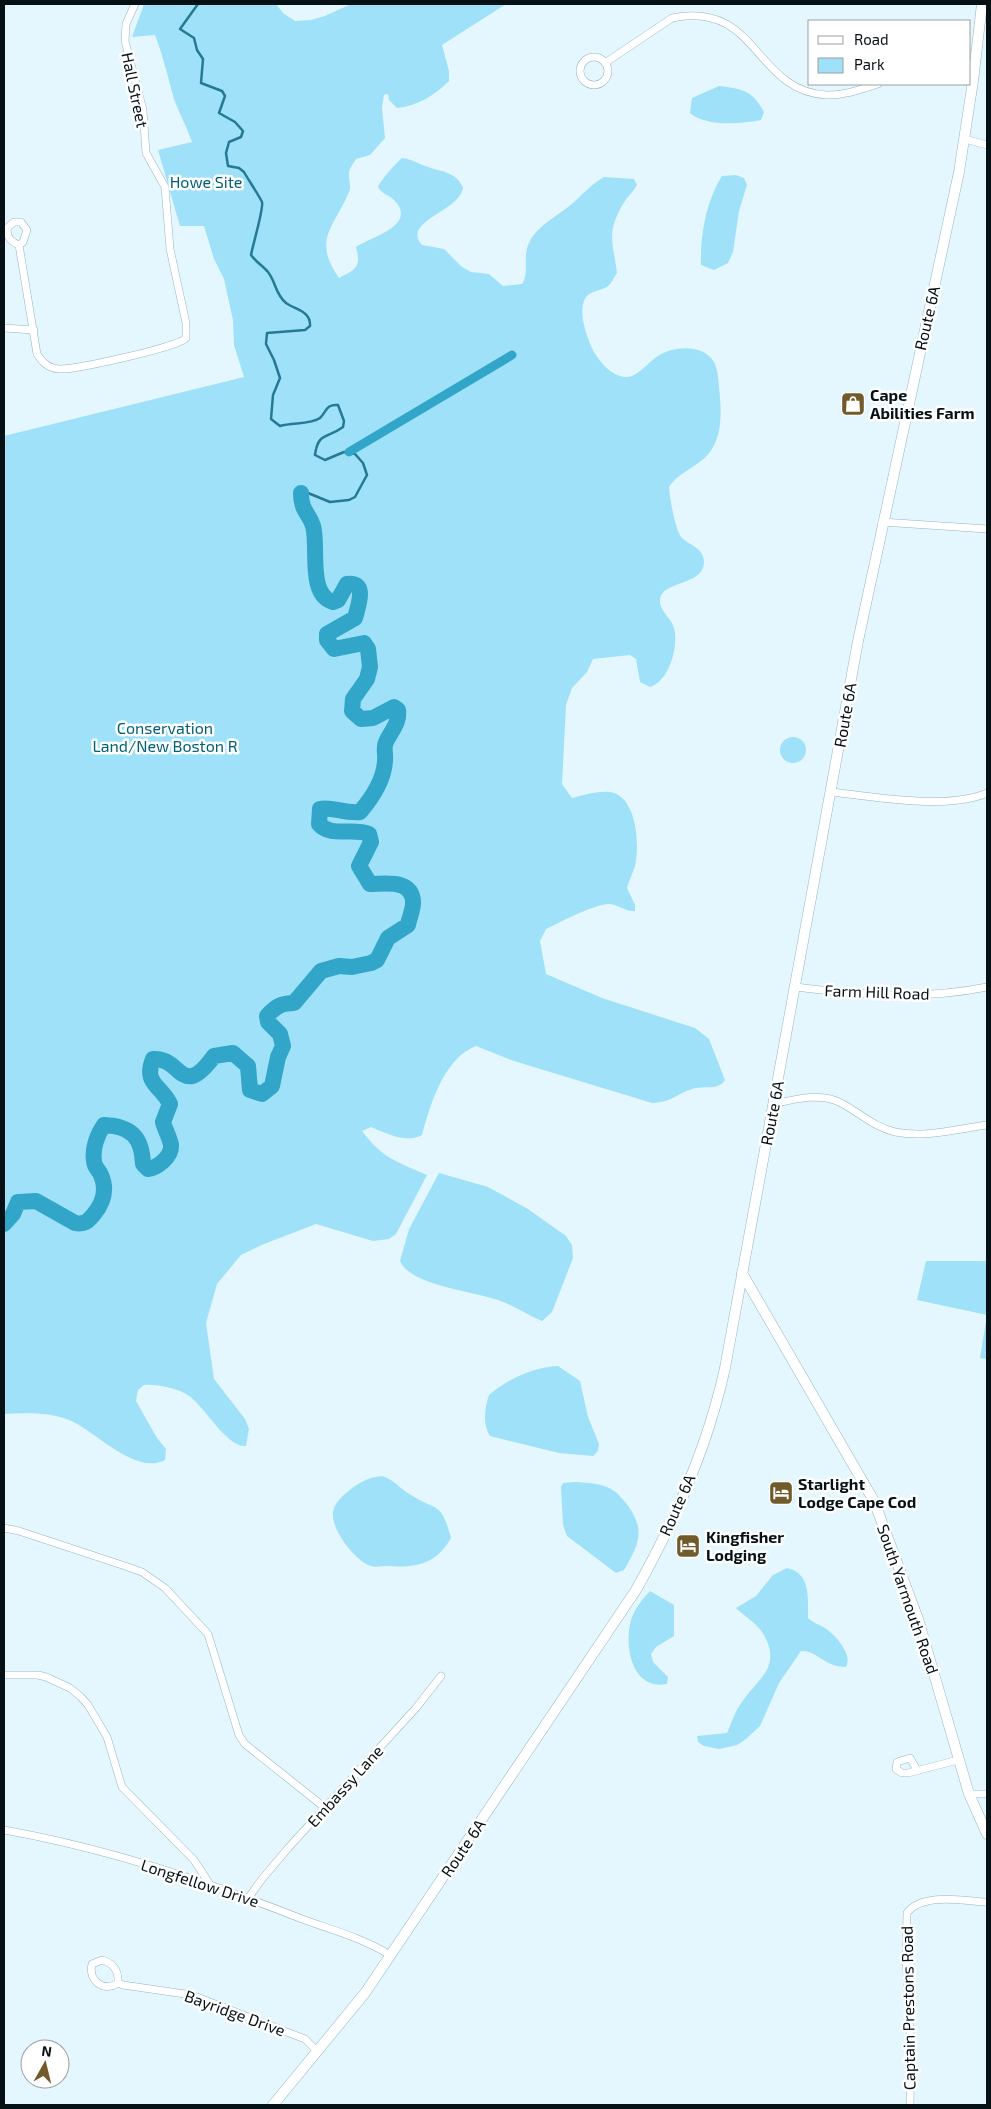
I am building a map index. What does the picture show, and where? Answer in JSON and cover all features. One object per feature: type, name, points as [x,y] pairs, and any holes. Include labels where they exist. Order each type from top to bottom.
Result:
[{"type":"main road","name":"Route 6A","points":[[971,78],[982,4]]},
{"type":"main road","name":"Route 6A","points":[[273,2105],[365,1994],[612,1626],[648,1568],[711,1423],[725,1368],[832,792],[858,641],[965,139],[970,85]]},
{"type":"main road","name":"South Yarmouth Road","points":[[742,1273],[874,1501],[918,1619],[969,1794],[987,1834]]},
{"type":"street","name":"Hall Street","points":[[34,330],[37,354],[47,366],[57,369],[75,367],[174,344],[184,340],[187,332],[170,249],[165,188],[146,153],[143,110],[125,41],[126,24],[135,4]]},
{"type":"street","points":[[605,63],[672,18],[685,13],[710,12],[743,28],[781,76],[805,91],[826,96],[874,85]]},
{"type":"street","points":[[594,57],[605,63],[608,72],[600,84],[590,85],[582,80],[580,67],[586,60],[594,57]]},
{"type":"street","points":[[965,139],[987,145]]},
{"type":"street","points":[[4,328],[34,330],[19,245]]},
{"type":"street","points":[[882,522],[955,525],[987,529]]},
{"type":"street","points":[[832,792],[945,801],[965,799],[987,793]]},
{"type":"street","name":"Farm Hill Road","points":[[796,987],[899,997],[944,995],[987,987]]},
{"type":"street","points":[[774,1104],[797,1098],[835,1100],[879,1127],[914,1134],[934,1134],[987,1125]]},
{"type":"street","points":[[4,1528],[19,1531],[142,1572],[166,1588],[208,1634],[240,1735],[245,1744],[324,1808]]},
{"type":"street","points":[[4,1675],[38,1675],[70,1688],[81,1697],[88,1705],[107,1737],[122,1787],[194,1860],[209,1883]]},
{"type":"street","name":"Embassy Lane","points":[[250,1897],[262,1879],[416,1708],[441,1676]]},
{"type":"street","points":[[917,1770],[958,1760]]},
{"type":"street","points":[[969,1794],[987,1794]]},
{"type":"street","name":"Longfellow Drive","points":[[4,1830],[51,1840],[209,1883],[363,1941],[390,1955]]},
{"type":"street","name":"Captain Prestons Road","points":[[910,2105],[911,2054],[906,1918],[909,1911],[923,1902],[939,1900],[987,1902]]},
{"type":"street","name":"Bayridge Drive","points":[[118,1983],[133,1987],[192,1995],[304,2038],[317,2051]]},
{"type":"green space","points":[[144,4],[276,4],[283,13],[295,21],[311,20],[325,16],[351,4],[506,4],[442,45],[449,71],[449,81],[437,91],[418,103],[397,108],[389,100],[388,94],[384,95],[382,108],[385,138],[370,155],[356,159],[350,169],[350,190],[332,225],[326,243],[331,265],[339,278],[354,270],[358,263],[356,247],[389,230],[396,224],[400,217],[400,210],[395,201],[378,187],[385,176],[402,158],[449,173],[457,179],[463,188],[452,204],[419,229],[418,237],[422,245],[444,249],[462,267],[471,272],[489,274],[503,286],[522,284],[525,274],[527,248],[537,231],[543,226],[604,177],[634,179],[637,185],[623,204],[614,223],[612,238],[617,273],[608,286],[591,293],[584,301],[582,312],[591,346],[602,364],[614,373],[627,377],[640,371],[658,356],[670,351],[685,348],[706,354],[715,364],[721,410],[720,426],[716,440],[709,453],[679,476],[669,487],[673,514],[679,534],[702,554],[704,562],[702,570],[697,576],[673,586],[661,595],[661,605],[673,625],[675,636],[674,653],[667,671],[657,684],[650,687],[640,682],[636,659],[630,655],[593,659],[587,672],[572,688],[566,705],[562,784],[572,798],[610,792],[619,795],[626,802],[634,823],[637,846],[635,866],[627,888],[635,905],[635,911],[615,905],[601,905],[546,929],[540,941],[546,974],[602,998],[695,1028],[709,1039],[725,1080],[715,1087],[692,1089],[668,1100],[652,1103],[514,1061],[476,1046],[465,1052],[455,1061],[440,1084],[429,1110],[422,1135],[403,1138],[371,1127],[362,1131],[384,1154],[427,1175],[396,1234],[389,1239],[373,1241],[316,1224],[241,1255],[217,1284],[206,1323],[214,1379],[245,1419],[249,1429],[246,1446],[231,1441],[189,1396],[167,1387],[144,1385],[138,1390],[136,1401],[157,1438],[166,1449],[165,1460],[153,1463],[141,1462],[128,1457],[79,1425],[61,1417],[20,1413],[4,1414],[4,436],[244,377],[234,345],[233,320],[224,279],[214,259],[204,226],[180,226],[158,150],[192,142],[174,99],[155,35],[132,37]]},
{"type":"green space","points":[[719,86],[734,88],[751,95],[764,112],[761,120],[743,123],[724,123],[705,121],[690,113],[692,98]]},
{"type":"green space","points":[[736,175],[744,178],[747,185],[739,211],[733,252],[728,263],[714,270],[701,265],[705,219],[712,196],[722,176]]},
{"type":"green space","points":[[793,737],[802,741],[806,750],[802,759],[793,763],[784,759],[780,750],[784,741]]},
{"type":"green space","points":[[439,1173],[488,1187],[528,1209],[566,1236],[572,1245],[573,1258],[552,1312],[542,1321],[508,1304],[449,1288],[418,1277],[407,1270],[400,1261],[409,1229]]},
{"type":"green space","points":[[926,1261],[987,1261],[987,1315],[917,1300]]},
{"type":"green space","points":[[987,1315],[987,1359],[980,1358]]},
{"type":"green space","points":[[558,1366],[580,1381],[588,1417],[599,1444],[598,1451],[593,1456],[559,1453],[490,1436],[485,1421],[485,1410],[489,1395],[504,1384],[530,1371]]},
{"type":"green space","points":[[382,1476],[437,1509],[448,1526],[451,1538],[439,1554],[424,1563],[406,1566],[370,1566],[356,1556],[345,1544],[337,1530],[333,1516],[336,1504],[349,1490],[358,1484],[367,1479]]},
{"type":"green space","points":[[563,1483],[596,1484],[610,1488],[619,1495],[632,1511],[638,1528],[638,1536],[634,1552],[624,1570],[616,1573],[567,1536],[563,1525],[561,1487]]},
{"type":"green space","points":[[787,1568],[795,1571],[804,1581],[808,1595],[808,1618],[825,1628],[838,1640],[847,1657],[846,1667],[826,1662],[807,1651],[801,1651],[779,1683],[760,1726],[737,1745],[719,1749],[704,1746],[698,1742],[697,1736],[727,1733],[735,1713],[769,1665],[769,1646],[764,1635],[736,1608],[756,1596],[773,1575]]},
{"type":"green space","points":[[650,1591],[674,1605],[674,1636],[656,1647],[651,1654],[653,1662],[668,1677],[667,1684],[655,1684],[645,1680],[638,1673],[630,1651],[629,1628],[632,1617]]},
{"type":"waterway","points":[[198,4],[180,29],[194,38],[197,50],[203,59],[201,83],[222,91],[225,96],[219,113],[235,122],[243,131],[241,137],[229,142],[226,153],[228,166],[239,168],[244,172],[262,202],[251,255],[268,272],[282,299],[305,314],[310,321],[310,326],[305,330],[267,333],[266,344],[280,378],[273,395],[271,419],[280,426],[311,422],[320,418],[329,407],[338,405],[344,421],[343,427],[321,439],[316,448],[315,455],[325,460],[344,452],[355,454],[363,463],[367,475],[355,497],[349,500],[330,502],[308,493],[301,493]]},
{"type":"waterway","points":[[349,452],[512,355]]},
{"type":"waterway","points":[[4,1224],[13,1214],[18,1202],[36,1201],[75,1223],[84,1223],[90,1219],[100,1205],[104,1190],[103,1180],[95,1165],[94,1156],[96,1142],[104,1125],[121,1128],[133,1135],[140,1147],[143,1164],[148,1169],[156,1167],[167,1158],[171,1145],[163,1122],[170,1104],[154,1084],[150,1074],[153,1059],[163,1060],[182,1074],[188,1076],[195,1075],[203,1069],[214,1056],[233,1053],[248,1066],[250,1090],[262,1094],[272,1086],[278,1057],[283,1046],[280,1034],[268,1022],[267,1016],[279,1006],[294,1003],[321,971],[339,966],[352,967],[377,960],[388,938],[408,925],[413,904],[408,889],[397,884],[370,884],[359,866],[371,842],[369,834],[356,831],[330,830],[319,824],[320,809],[329,808],[360,812],[369,801],[382,775],[385,761],[385,744],[396,723],[398,710],[394,707],[373,718],[361,719],[352,711],[353,699],[367,679],[370,667],[368,649],[364,643],[334,649],[327,640],[327,634],[355,618],[360,590],[358,586],[347,584],[338,600],[333,602],[325,598],[320,590],[317,580],[315,534],[302,504],[301,493]]},
{"type":"place","name":"Cape Abilities Farm","points":[[853,404]]},
{"type":"place","name":"Starlight Lodge Cape Cod","points":[[781,1493]]},
{"type":"place","name":"Kingfisher Lodging","points":[[688,1546]]},
{"type":"park label","name":"Howe Site","points":[[206,182]]},
{"type":"park label","name":"Conservation Land/New Boston R","points":[[165,737]]}]
